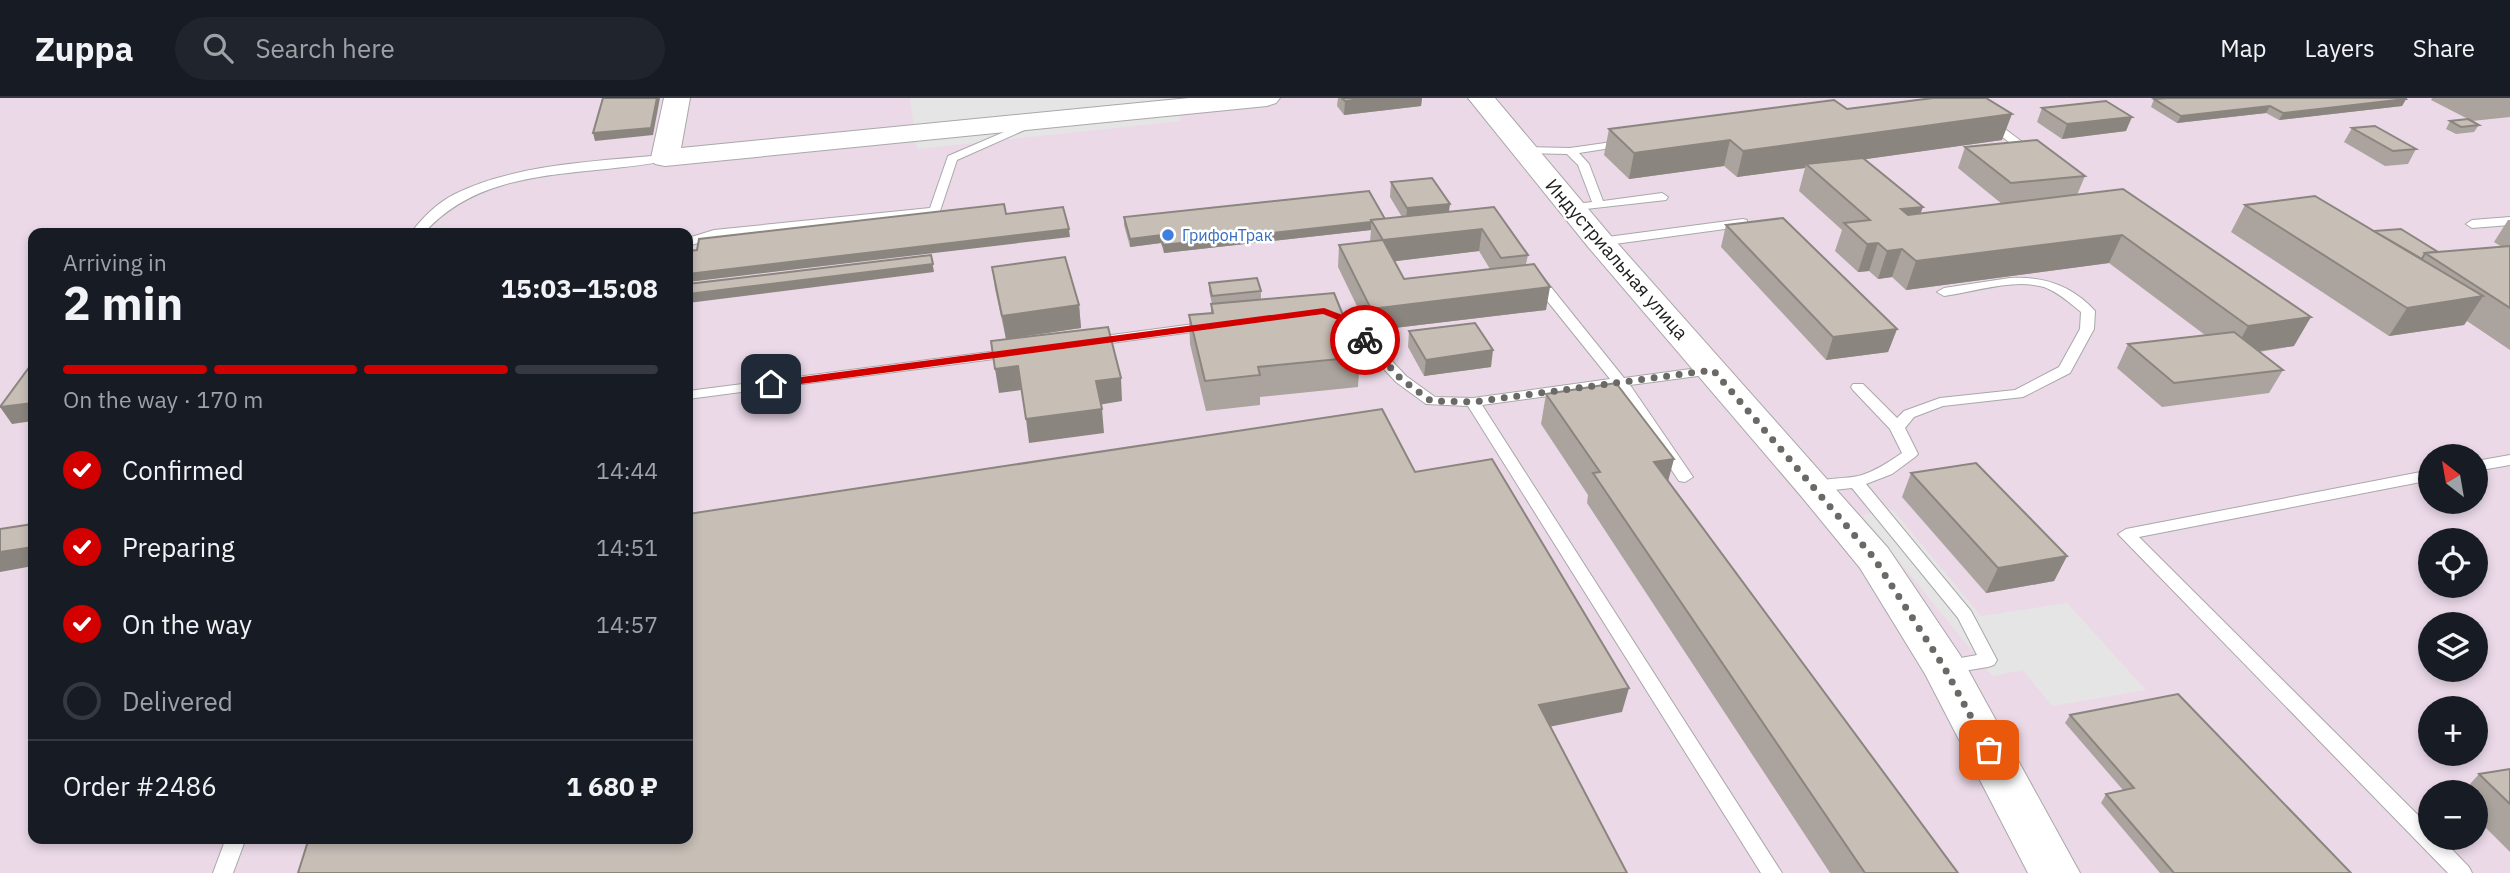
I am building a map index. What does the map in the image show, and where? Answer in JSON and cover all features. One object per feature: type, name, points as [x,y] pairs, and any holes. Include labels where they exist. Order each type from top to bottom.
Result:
[{"type":"street","points":[[677,98],[665,158],[1267,98]]},
{"type":"street","name":"Индустриальная улица","points":[[1480,98],[1524,150],[1586,206],[1600,242],[1874,558],[1944,667],[2054,873]]},
{"type":"lane","points":[[1974,115],[1992,123],[2046,164]]},
{"type":"lane","points":[[693,240],[714,234],[935,211],[951,158],[1038,121]]},
{"type":"lane","points":[[1524,150],[1570,151],[1638,142]]},
{"type":"lane","points":[[1570,151],[1583,164],[1586,206],[1662,197]]},
{"type":"lane","points":[[422,228],[440,208],[464,194],[514,179],[584,166],[665,158]]},
{"type":"lane","points":[[2472,224],[2510,221]]},
{"type":"lane","points":[[1600,242],[1743,223]]},
{"type":"lane","points":[[1531,271],[1620,382],[1685,478]]},
{"type":"lane","points":[[1898,427],[1909,414],[1940,402],[2018,394],[2065,370],[2087,329],[2088,311],[2069,295],[2050,285],[2034,281],[1944,292]]},
{"type":"lane","points":[[1310,313],[1324,311],[1346,320],[1401,379],[1431,401],[1473,402],[1713,370]]},
{"type":"lane","points":[[1075,344],[1227,324]]},
{"type":"lane","points":[[693,395],[1034,350]]},
{"type":"lane","points":[[1815,487],[1857,484],[1888,472],[1910,454],[1898,427],[1858,387]]},
{"type":"lane","points":[[1473,402],[1772,873]]},
{"type":"lane","points":[[2488,464],[2510,460]]},
{"type":"lane","points":[[2418,478],[2126,534],[2462,873]]},
{"type":"lane","points":[[1857,484],[1965,615],[1988,660],[1944,667]]},
{"type":"lane","points":[[223,873],[234,844]]},
{"type":"shaded area","points":[[0,98],[2510,98],[2510,873],[0,873]]},
{"type":"shaded area","points":[[910,98],[1171,98],[1181,121],[917,149]]},
{"type":"shaded area","points":[[1893,510],[1981,616],[2067,603],[2146,690],[2052,706],[2023,670],[1992,676],[1862,515]]},
{"type":"building","points":[[603,98],[657,98],[651,128],[593,133]]},
{"type":"building","points":[[1342,98],[1370,98],[1345,101]]},
{"type":"building","points":[[1933,98],[1986,98],[2012,114],[1743,151],[1730,140],[1634,153],[1609,129],[1834,100],[1847,109]]},
{"type":"building","points":[[2154,99],[2406,99],[2283,113],[2270,106],[2181,116]]},
{"type":"building","points":[[2106,101],[2132,117],[2067,124],[2042,108]]},
{"type":"building","points":[[2468,119],[2479,125],[2461,127],[2450,121]]},
{"type":"building","points":[[2375,126],[2416,149],[2393,151],[2352,128]]},
{"type":"building","points":[[2037,140],[2085,176],[2011,183],[1965,147]]},
{"type":"building","points":[[1863,158],[1923,207],[1901,209],[1908,215],[2123,189],[2311,317],[2248,326],[2122,235],[1916,261],[1902,249],[1887,251],[1878,243],[1867,244],[1844,223],[1870,220],[1806,164]]},
{"type":"building","points":[[1432,178],[1450,204],[1407,208],[1391,182]]},
{"type":"building","points":[[1369,191],[1385,219],[1163,245],[1161,235],[1130,239],[1124,217]]},
{"type":"building","points":[[2315,196],[2483,296],[2407,308],[2245,205]]},
{"type":"building","points":[[1004,204],[1006,214],[1063,207],[1069,229],[693,273],[693,250],[697,250],[699,239]]},
{"type":"building","points":[[1494,207],[1528,255],[1501,258],[1482,229],[1383,240],[1371,220]]},
{"type":"building","points":[[1783,218],[1897,329],[1833,337],[1726,225]]},
{"type":"building","points":[[2401,229],[2438,252],[2425,253],[2422,259],[2374,231]]},
{"type":"building","points":[[1383,240],[1404,279],[1534,264],[1550,287],[1371,309],[1339,245]]},
{"type":"building","points":[[2510,246],[2510,308],[2425,253]]},
{"type":"building","points":[[931,255],[933,264],[693,293],[693,283]]},
{"type":"building","points":[[1065,257],[1079,305],[1002,316],[992,267]]},
{"type":"building","points":[[1257,278],[1261,291],[1212,296],[1209,283]]},
{"type":"building","points":[[1334,293],[1360,357],[1258,367],[1260,375],[1205,381],[1189,315],[1213,313],[1211,304]]},
{"type":"building","points":[[1475,323],[1493,350],[1426,360],[1409,331]]},
{"type":"building","points":[[1108,327],[1121,378],[1096,381],[1102,409],[1026,419],[1018,366],[995,369],[991,341]]},
{"type":"building","points":[[2234,332],[2283,370],[2174,383],[2128,344]]},
{"type":"building","points":[[28,369],[28,404],[0,407]]},
{"type":"building","points":[[1616,383],[1674,459],[1654,462],[1958,873],[1865,873],[1593,473],[1600,472],[1546,394]]},
{"type":"building","points":[[1382,409],[1415,472],[1492,459],[1629,688],[1539,705],[1627,873],[298,873],[307,844],[693,844],[693,513]]},
{"type":"building","points":[[1976,463],[2067,556],[1998,568],[1911,473]]},
{"type":"building","points":[[28,525],[28,548],[0,552],[0,529]]},
{"type":"building","points":[[2178,694],[2351,873],[2174,873],[2106,794],[2134,788],[2070,715]]},
{"type":"building","points":[[2510,769],[2510,804],[2488,780],[2479,774]]},
{"type":"way so far","points":[[1365,340],[1401,379],[1431,401],[1473,402],[1713,370],[1874,558],[1944,667],[1989,750]]},
{"type":"place","name":"ГрифонТрак","points":[[1168,235]]},
{"type":"route","points":[[771,384],[1324,311],[1346,320],[1365,340]]}]
